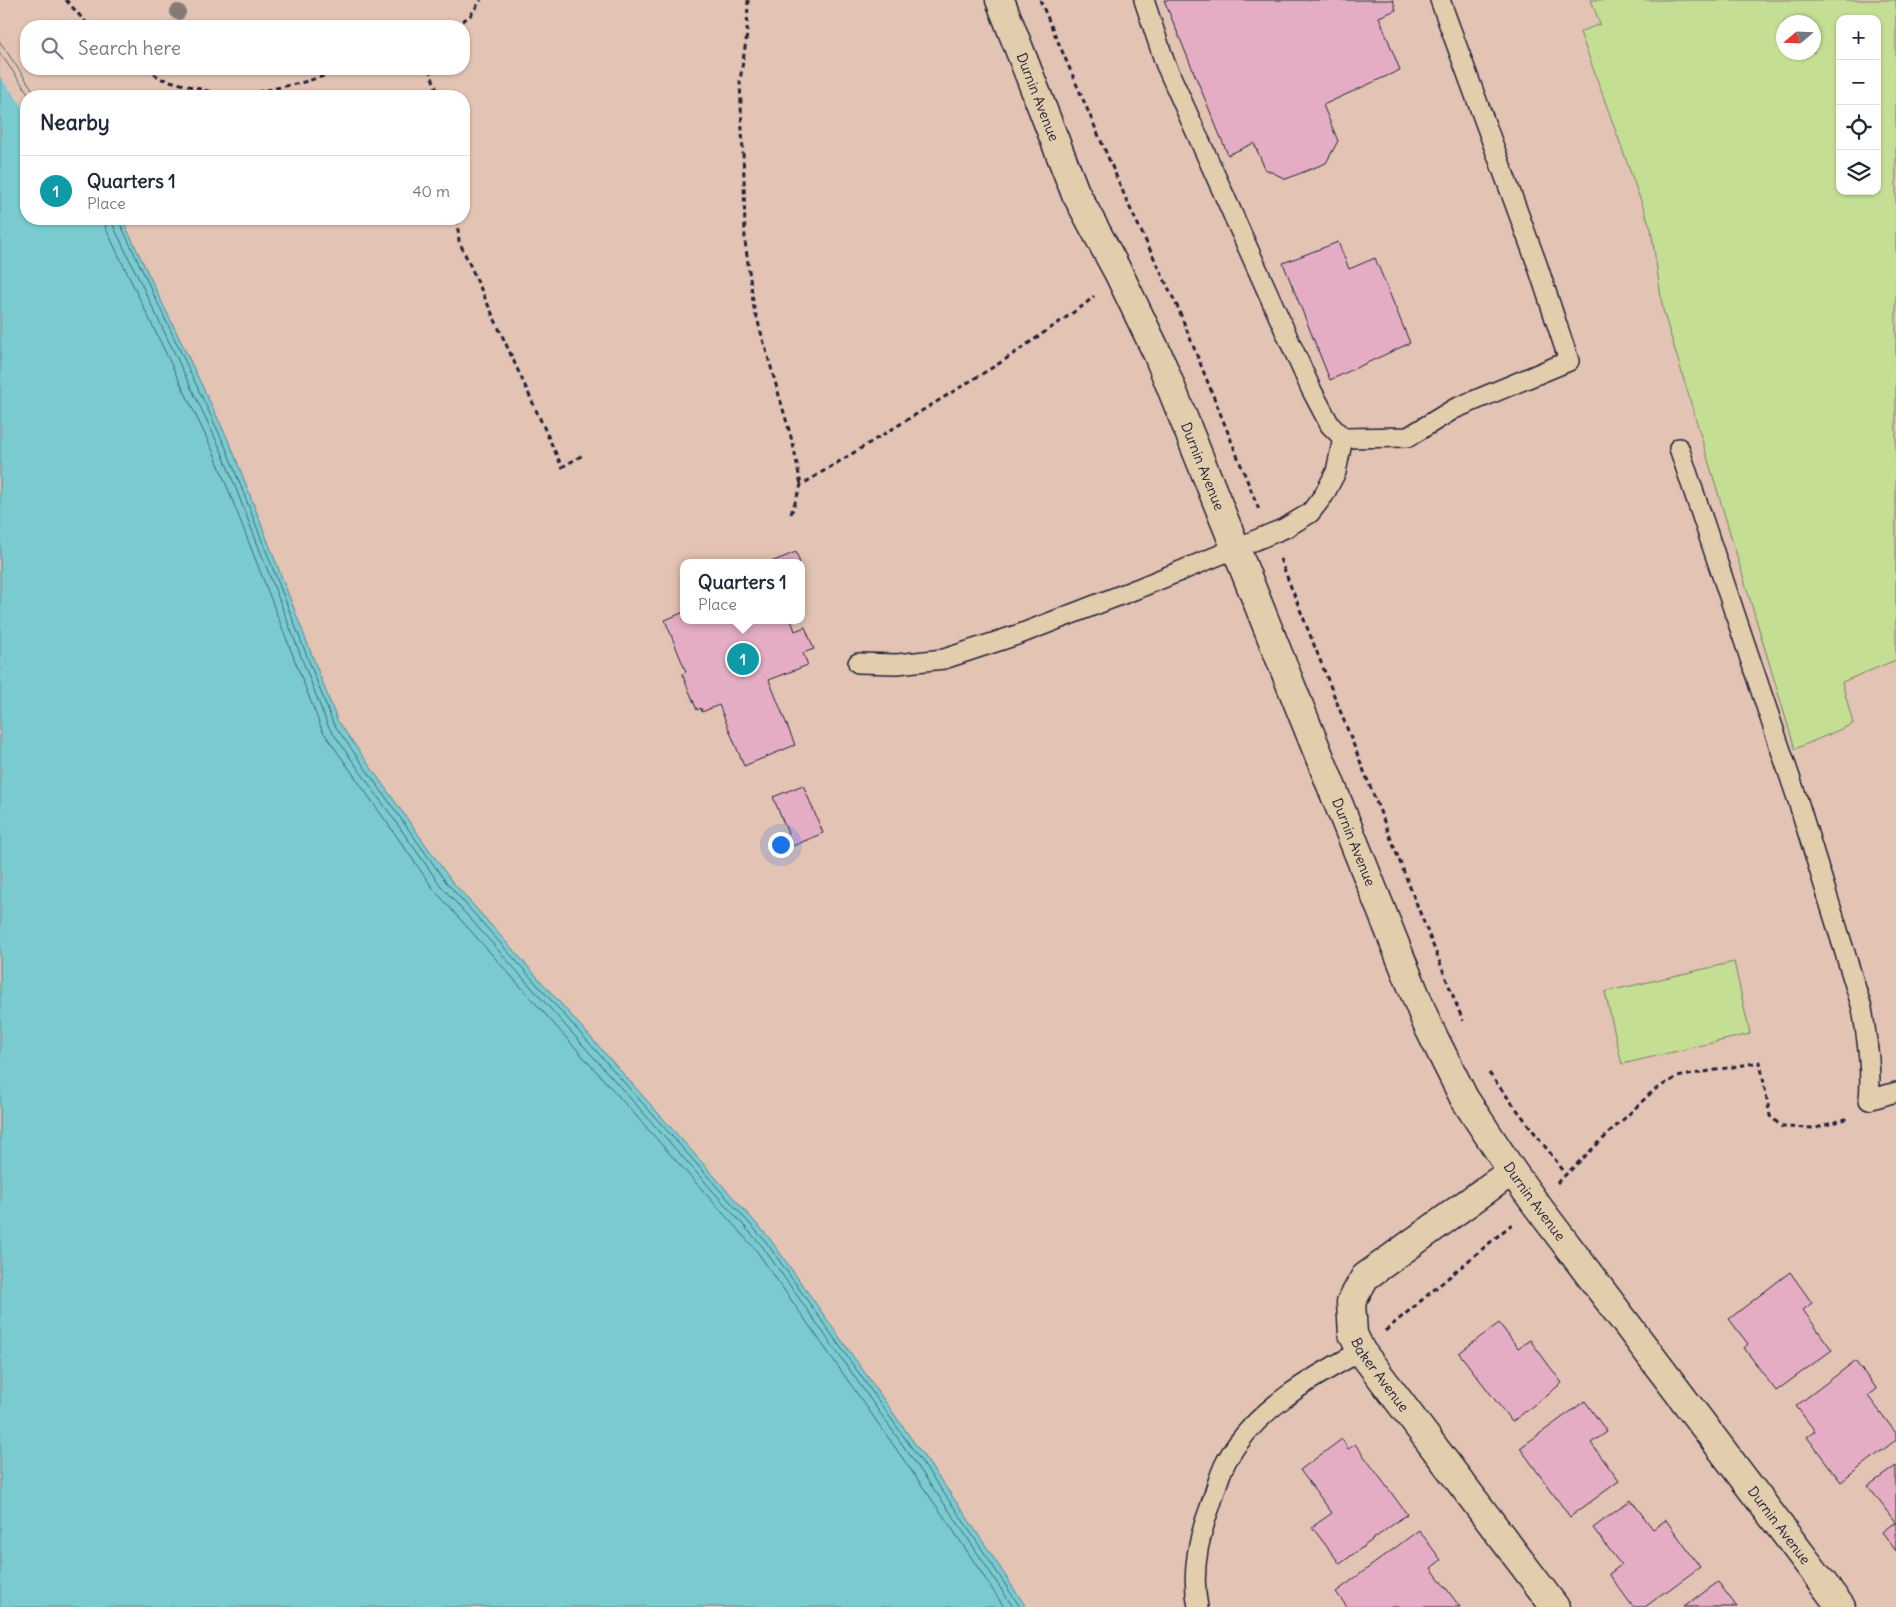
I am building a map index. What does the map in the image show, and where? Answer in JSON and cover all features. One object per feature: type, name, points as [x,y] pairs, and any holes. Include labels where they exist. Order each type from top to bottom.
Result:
[{"type":"street","name":"Durnin Avenue","points":[[1000,0],[1075,192],[1119,274],[1158,355],[1427,1024],[1464,1098],[1512,1171],[1841,1607]]},
{"type":"street","name":"Baker Avenue","points":[[1512,1171],[1365,1276],[1352,1302],[1353,1334],[1361,1351],[1555,1607]]},
{"type":"lane","points":[[1144,0],[1164,63],[1311,389],[1330,425],[1343,438],[1408,437],[1454,409],[1569,361],[1537,264],[1440,0]]},
{"type":"lane","points":[[858,663],[897,664],[944,659],[1020,634],[1285,528],[1310,513],[1324,495],[1336,472],[1343,438]]},
{"type":"lane","points":[[1679,448],[1798,802],[1860,999],[1871,1079],[1869,1100],[1896,1092]]},
{"type":"lane","points":[[1198,1607],[1195,1591],[1196,1561],[1201,1531],[1226,1462],[1243,1435],[1274,1406],[1317,1375],[1361,1351]]},
{"type":"path","points":[[66,0],[84,20]]},
{"type":"path","points":[[464,20],[470,16],[481,0]]},
{"type":"path","points":[[748,0],[747,34],[740,81],[745,241],[754,308],[793,444],[801,485],[791,514]]},
{"type":"path","points":[[1040,0],[1126,199],[1178,308],[1261,514]]},
{"type":"path","points":[[156,75],[162,79],[204,90]]},
{"type":"path","points":[[267,90],[327,75]]},
{"type":"path","points":[[431,75],[437,90]]},
{"type":"path","points":[[458,225],[459,241],[562,467],[583,456]]},
{"type":"path","points":[[801,485],[1003,360],[1084,306],[1119,274]]},
{"type":"path","points":[[1277,551],[1465,1026]]},
{"type":"path","points":[[1558,1182],[1654,1090],[1677,1077],[1760,1062],[1770,1116],[1782,1127],[1816,1128],[1824,1126],[1846,1119],[1869,1100]]},
{"type":"path","points":[[1488,1072],[1566,1174]]},
{"type":"path","points":[[1383,1333],[1518,1218]]},
{"type":"green space","points":[[1591,0],[1896,0],[1896,660],[1842,682],[1853,724],[1795,749],[1663,310],[1651,229],[1580,32],[1600,24]]},
{"type":"green space","points":[[1734,962],[1750,1034],[1622,1064],[1605,992]]},
{"type":"water","points":[[0,33],[24,90],[20,90],[20,225],[125,225],[231,446],[337,720],[450,879],[770,1239],[964,1513],[1026,1607],[0,1607]]},
{"type":"pier","points":[[0,30],[20,59],[20,75],[31,75],[42,90],[20,90],[20,103],[0,77]]},
{"type":"building","points":[[1164,0],[1393,0],[1396,10],[1379,17],[1400,70],[1323,105],[1338,141],[1326,163],[1286,179],[1265,169],[1254,143],[1228,155]]},
{"type":"building","points":[[1338,242],[1349,269],[1375,258],[1410,343],[1330,380],[1283,263]]},
{"type":"building","points":[[796,552],[799,559],[779,559]]},
{"type":"building","points":[[680,614],[680,624],[792,624],[795,631],[805,627],[814,649],[803,653],[808,665],[769,680],[795,745],[744,766],[719,705],[702,712],[701,708],[697,710],[682,674],[686,672],[665,620]]},
{"type":"building","points":[[803,785],[823,833],[793,846],[773,797]]},
{"type":"building","points":[[1790,1272],[1812,1303],[1803,1310],[1832,1350],[1776,1391],[1744,1348],[1748,1344],[1729,1319]]},
{"type":"building","points":[[1499,1323],[1518,1348],[1530,1340],[1562,1383],[1512,1422],[1459,1353]]},
{"type":"building","points":[[1855,1361],[1877,1389],[1868,1396],[1896,1433],[1896,1440],[1841,1482],[1807,1437],[1815,1431],[1796,1406]]},
{"type":"building","points":[[1585,1401],[1607,1432],[1591,1443],[1619,1481],[1570,1517],[1520,1448]]},
{"type":"building","points":[[1342,1439],[1348,1449],[1355,1444],[1407,1514],[1340,1564],[1312,1527],[1332,1513],[1300,1470]]},
{"type":"building","points":[[1896,1466],[1896,1551],[1882,1532],[1895,1522],[1868,1486]]},
{"type":"building","points":[[1631,1500],[1653,1529],[1666,1520],[1700,1567],[1645,1607],[1633,1607],[1609,1574],[1621,1565],[1593,1528]]},
{"type":"building","points":[[1419,1530],[1441,1560],[1431,1568],[1460,1607],[1347,1607],[1336,1592]]},
{"type":"building","points":[[1718,1582],[1737,1607],[1684,1607]]},
{"type":"place","name":"Quarters 1","points":[[743,659]]}]
